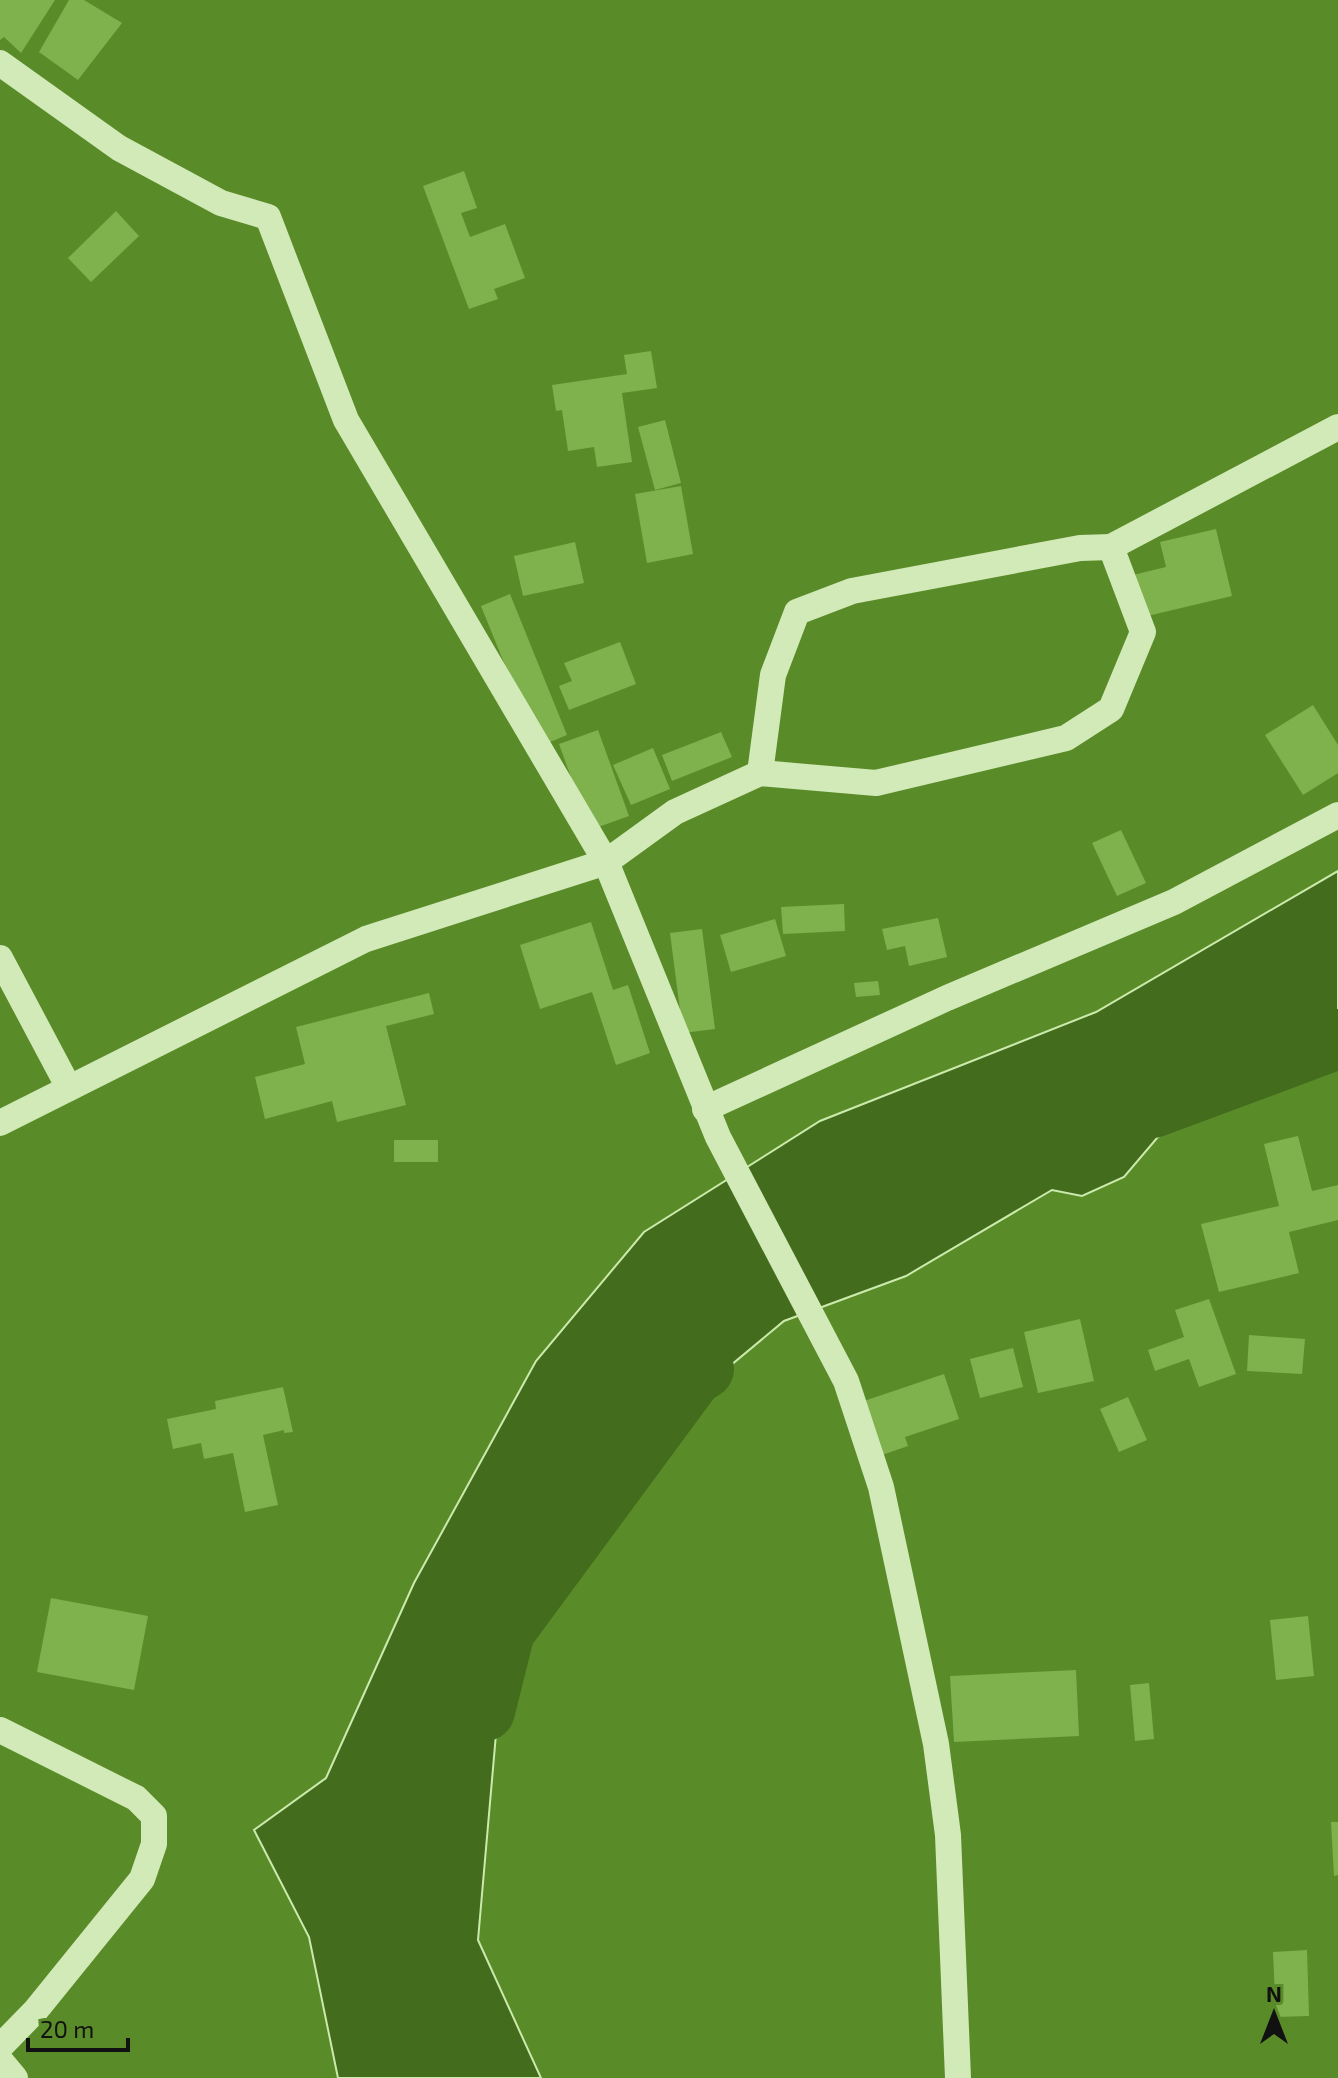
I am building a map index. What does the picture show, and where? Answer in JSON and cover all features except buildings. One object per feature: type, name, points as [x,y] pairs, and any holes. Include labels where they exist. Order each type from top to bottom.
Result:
[{"type":"street","points":[[0,63],[119,148],[221,203],[268,217],[346,420],[606,862],[705,1109],[846,1381],[881,1487],[936,1744],[948,1835],[958,2078]]},
{"type":"street","points":[[760,773],[773,675],[797,612],[852,591],[1080,548],[1111,547],[1338,427]]},
{"type":"street","points":[[0,1123],[366,939],[606,862],[675,812],[760,773],[876,783],[1066,738],[1111,709],[1143,632],[1111,547]]},
{"type":"street","points":[[705,1109],[947,998],[1174,902],[1338,815]]},
{"type":"street","points":[[0,958],[69,1088]]},
{"type":"street","points":[[0,1730],[136,1798],[154,1816],[154,1844],[142,1879],[36,2010],[0,2047]]},
{"type":"street","points":[[0,2060],[15,2078]]},
{"type":"shaded area","points":[[1338,871],[1338,1036],[1231,1079],[1157,1138],[1124,1177],[1082,1196],[1052,1190],[906,1276],[784,1321],[653,1430],[505,1631],[478,1940],[541,2078],[338,2078],[309,1937],[254,1830],[326,1778],[414,1583],[536,1361],[644,1232],[820,1121],[1096,1012]]},
{"type":"waterway","points":[[1153,1108],[1338,1039]]},
{"type":"waterway","points":[[485,1711],[505,1631],[693,1376],[704,1369]]}]
